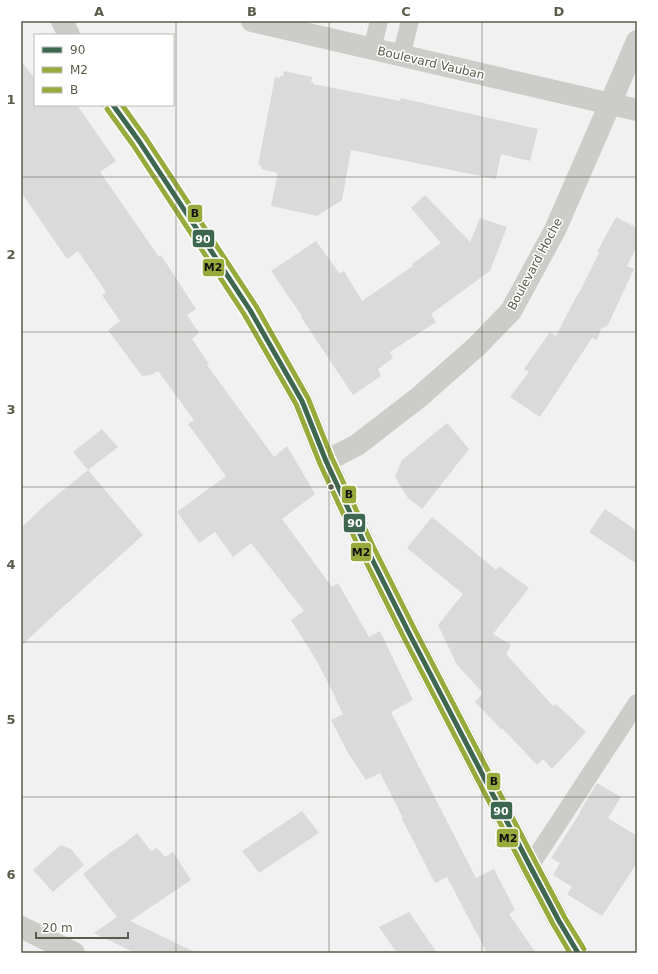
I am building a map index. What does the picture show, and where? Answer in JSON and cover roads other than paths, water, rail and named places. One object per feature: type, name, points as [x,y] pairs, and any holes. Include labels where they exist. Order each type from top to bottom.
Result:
[{"type":"street","points":[[62,21],[68,34]]},
{"type":"street","name":"Boulevard Vauban","points":[[252,21],[637,110]]},
{"type":"street","name":"Boulevard Hoche","points":[[326,461],[357,445],[418,398],[476,348],[511,312],[555,230],[637,41]]},
{"type":"street","points":[[114,106],[143,147],[250,310],[302,401],[326,461],[377,570],[530,866],[578,953]]},
{"type":"street","points":[[21,927],[74,953]]},
{"type":"lane","points":[[372,49],[379,21]]},
{"type":"lane","points":[[401,56],[410,21]]},
{"type":"lane","points":[[530,866],[637,702]]}]
